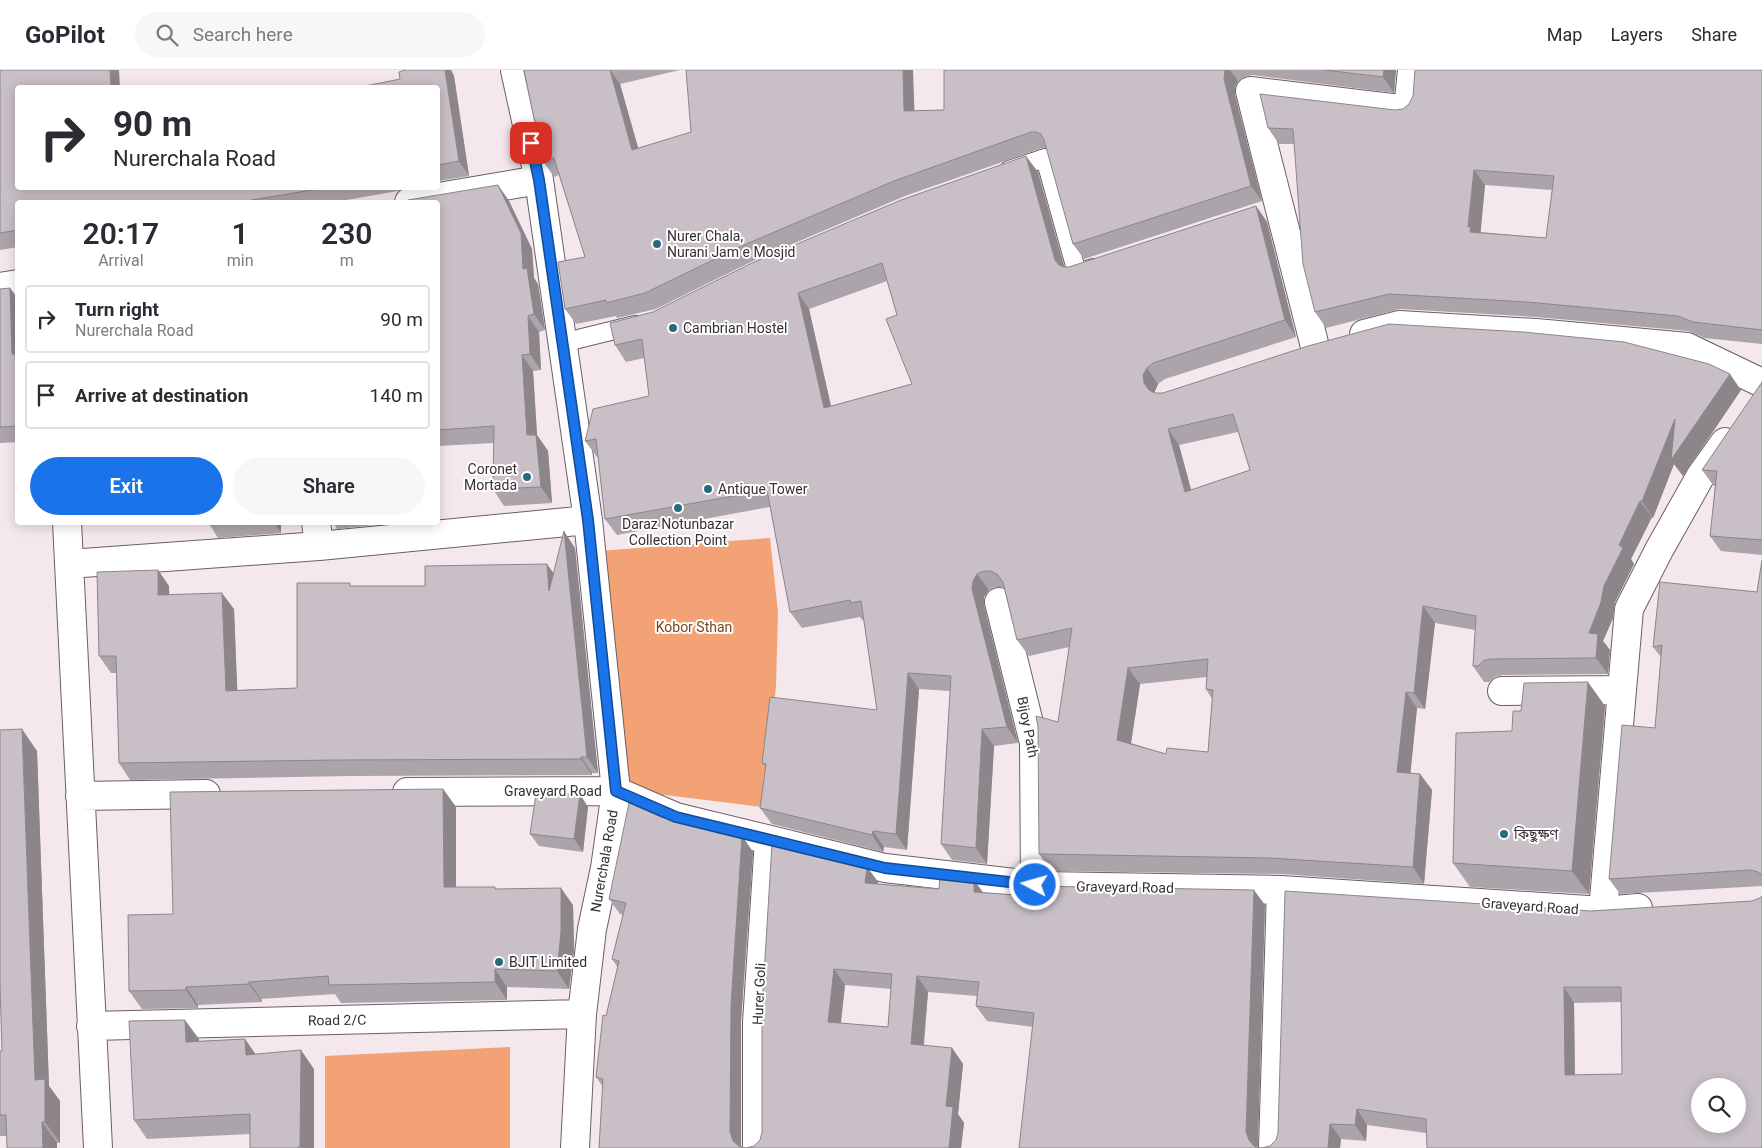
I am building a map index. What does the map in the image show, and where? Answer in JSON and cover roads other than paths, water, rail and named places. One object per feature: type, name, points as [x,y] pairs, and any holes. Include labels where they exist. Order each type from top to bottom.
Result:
[{"type":"street","name":"Nurerchala Road","points":[[515,70],[539,180],[588,520],[616,791],[606,868],[592,929],[582,1014],[575,1148]]},
{"type":"street","points":[[1315,347],[1291,248],[1269,210],[1248,81],[1408,110],[1412,70]]},
{"type":"street","points":[[421,200],[539,180]]},
{"type":"street","points":[[0,287],[15,284]]},
{"type":"street","points":[[1288,357],[1315,347],[1399,325],[1536,333],[1687,347],[1754,399],[1700,477],[1659,550],[1629,609],[1603,911]]},
{"type":"street","points":[[70,564],[318,534],[588,520]]},
{"type":"street","points":[[67,525],[98,1148]]},
{"type":"street","name":"Bijoy Path","points":[[999,602],[1034,743],[1035,885]]},
{"type":"street","points":[[1502,691],[1621,690]]},
{"type":"street","name":"Graveyard Road","points":[[380,792],[616,791],[676,817],[885,868],[1035,885],[1282,890],[1603,911],[1663,907]]},
{"type":"street","points":[[80,796],[230,794]]},
{"type":"street","name":"Hurer Goli","points":[[757,1148],[757,1022],[769,840]]},
{"type":"street","points":[[1273,1148],[1282,890]]},
{"type":"street","name":"Road 2/C","points":[[92,1026],[582,1014]]},
{"type":"lane","points":[[991,177],[1045,158],[1077,273],[1104,264]]},
{"type":"lane","points":[[562,343],[651,321]]},
{"type":"place","name":"Nurer Chala, Nurani Jam e Mosjid","points":[[657,244]]},
{"type":"place","name":"Cambrian Hostel","points":[[673,328]]},
{"type":"place","name":"Coronet Mortada","points":[[527,477]]},
{"type":"place","name":"Antique Tower","points":[[708,489]]},
{"type":"place","name":"Daraz Notunbazar Collection Point","points":[[678,508]]},
{"type":"place","name":"কিছুক্ষণ","points":[[1504,834]]},
{"type":"place","name":"BJIT Limited","points":[[499,962]]},
{"type":"park label","name":"Kobor Sthan","points":[[694,627]]}]
